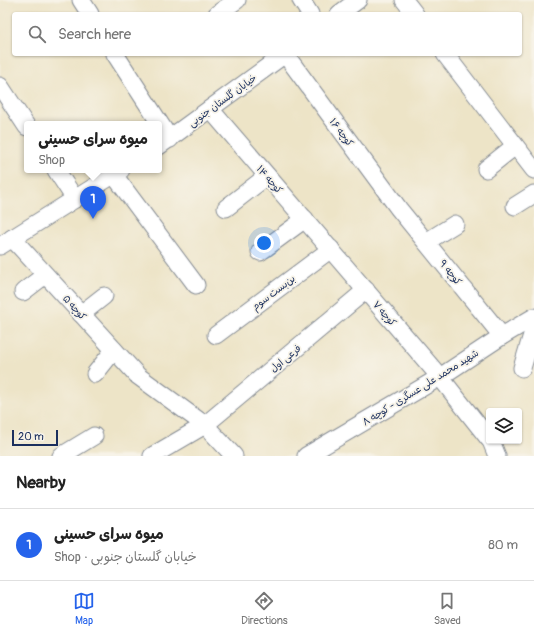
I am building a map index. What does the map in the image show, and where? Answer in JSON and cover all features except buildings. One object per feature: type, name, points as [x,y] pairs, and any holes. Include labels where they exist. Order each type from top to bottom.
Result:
[{"type":"street","points":[[81,0],[89,12]]},
{"type":"street","points":[[219,12],[237,0]]},
{"type":"street","points":[[301,0],[309,12]]},
{"type":"street","points":[[342,12],[358,0]]},
{"type":"street","points":[[404,0],[413,12]]},
{"type":"street","points":[[116,56],[152,121]]},
{"type":"street","name":"خیابان گلستان جنوبی","points":[[164,143],[282,56]]},
{"type":"street","name":"کوچه ۱۶","points":[[286,56],[399,209]]},
{"type":"street","points":[[447,56],[534,170]]},
{"type":"street","points":[[4,92],[24,122]]},
{"type":"street","name":"کوچه ۱۴","points":[[210,109],[330,249]]},
{"type":"street","points":[[486,169],[515,146]]},
{"type":"street","points":[[58,173],[76,199]]},
{"type":"street","points":[[6,242],[116,173]]},
{"type":"street","points":[[119,173],[196,285]]},
{"type":"street","points":[[226,208],[266,176]]},
{"type":"street","points":[[515,206],[534,194]]},
{"type":"street","name":"کوچه ۹","points":[[399,209],[502,336]]},
{"type":"street","points":[[260,252],[305,219]]},
{"type":"street","points":[[426,242],[455,224]]},
{"type":"street","name":"کوچه ۵","points":[[6,242],[46,275],[138,376],[205,425],[234,456]]},
{"type":"street","name":"کوچه ۷","points":[[330,249],[440,377],[486,435]]},
{"type":"street","name":"بن‌بست سوم","points":[[216,335],[330,249]]},
{"type":"street","points":[[23,292],[46,275]]},
{"type":"street","name":"فرعی اول","points":[[152,456],[205,425],[366,290]]},
{"type":"street","points":[[81,314],[104,296]]},
{"type":"street","name":"شهید محمد علی عسگری - کوچه ۸","points":[[306,456],[440,377],[502,336],[534,317]]},
{"type":"street","points":[[522,368],[534,328]]},
{"type":"street","points":[[95,374],[114,350]]},
{"type":"street","points":[[62,456],[94,436]]},
{"type":"street","name":"کوچه ۷","points":[[492,444],[497,456]]},
{"type":"place","name":"میوه سرای حسینی","points":[[93,219]]}]
